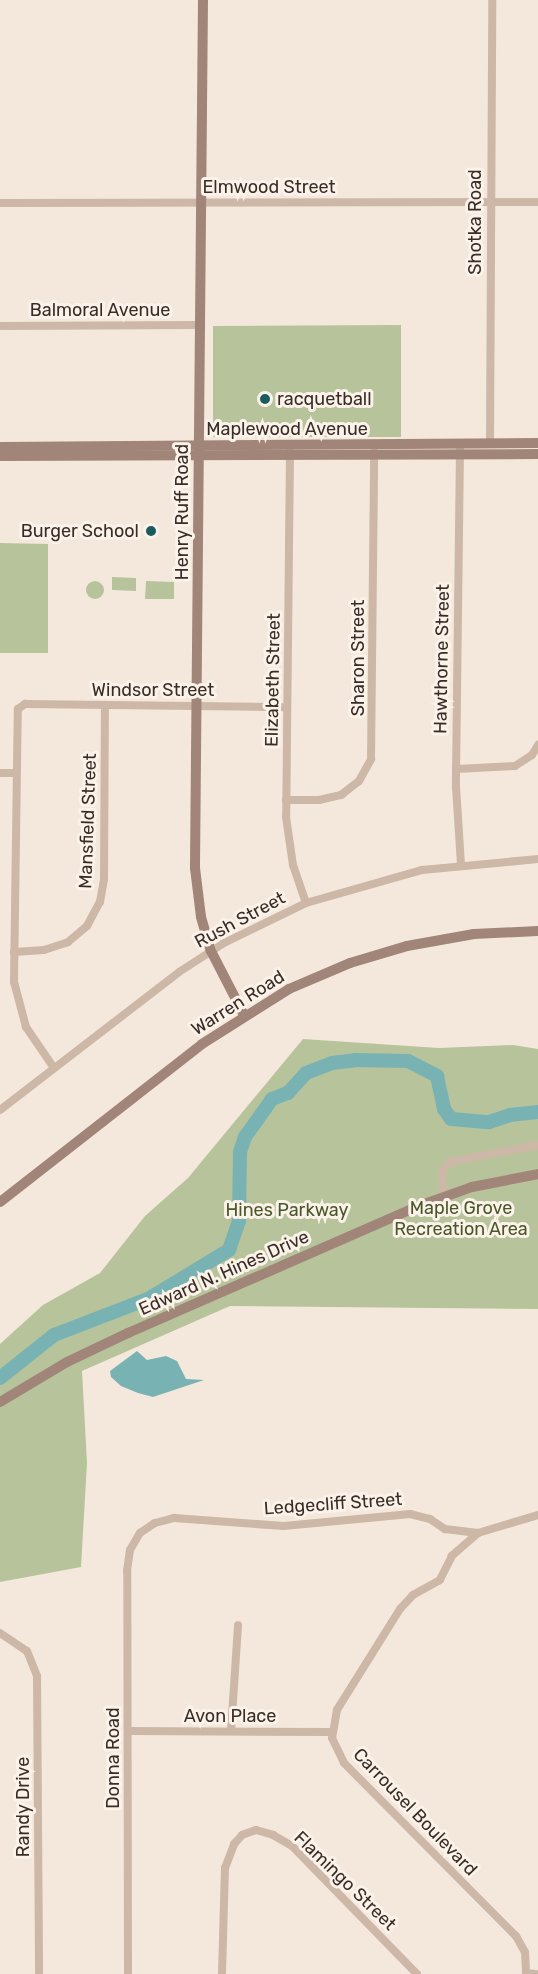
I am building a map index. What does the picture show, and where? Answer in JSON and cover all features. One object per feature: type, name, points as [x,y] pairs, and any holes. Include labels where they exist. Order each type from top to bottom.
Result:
[{"type":"street","name":"Henry Ruff Road","points":[[203,0],[195,868],[199,905],[211,951],[244,1015]]},
{"type":"street","name":"Shotka Road","points":[[490,443],[492,0]]},
{"type":"street","name":"Elmwood Street","points":[[0,203],[538,202]]},
{"type":"street","name":"Balmoral Avenue","points":[[0,326],[200,325]]},
{"type":"street","name":"Maplewood Avenue","points":[[460,449],[490,443],[538,443]]},
{"type":"street","name":"Maplewood Avenue","points":[[0,447],[143,451],[460,449],[538,454]]},
{"type":"street","name":"Hawthorne Street","points":[[460,449],[456,769],[461,864]]},
{"type":"street","name":"Elizabeth Street","points":[[290,450],[286,800],[290,853],[306,903]]},
{"type":"street","name":"Sharon Street","points":[[286,800],[319,801],[341,795],[359,781],[371,759],[374,450]]},
{"type":"street","name":"Maplewood Avenue","points":[[0,456],[143,451]]},
{"type":"street","name":"Windsor Street","points":[[15,773],[16,715],[19,707],[25,704],[287,707]]},
{"type":"street","name":"Mansfield Street","points":[[14,952],[44,950],[68,942],[87,926],[100,902],[104,879],[105,705]]},
{"type":"street","points":[[456,769],[515,766],[532,755],[538,745]]},
{"type":"street","points":[[0,773],[15,773],[14,982],[21,1014],[54,1068]]},
{"type":"street","name":"Rush Street","points":[[0,1110],[211,951],[306,903],[386,878],[461,864],[538,859]]},
{"type":"street","name":"Warren Road","points":[[0,1202],[244,1015],[318,975],[377,954],[455,937],[538,931]]},
{"type":"street","points":[[443,1196],[442,1171],[450,1162],[538,1145]]},
{"type":"street","name":"Edward N. Hines Drive","points":[[0,1402],[67,1362],[128,1333],[443,1196],[538,1174]]},
{"type":"street","name":"Ledgecliff Street","points":[[132,1544],[150,1525],[174,1518],[284,1526],[418,1515],[445,1529],[478,1533],[538,1515]]},
{"type":"street","points":[[332,1732],[337,1710],[400,1609],[413,1595],[440,1580],[452,1556],[478,1533]]},
{"type":"street","name":"Donna Road","points":[[128,1974],[127,1571],[132,1544]]},
{"type":"street","points":[[231,1731],[238,1625]]},
{"type":"street","name":"Randy Drive","points":[[0,1633],[21,1646],[35,1665],[38,1684],[39,1974]]},
{"type":"street","name":"Avon Place","points":[[129,1731],[332,1732]]},
{"type":"street","name":"Carrousel Boulevard","points":[[332,1732],[334,1746],[344,1763],[516,1936],[526,1968]]},
{"type":"street","name":"Flamingo Street","points":[[222,1974],[225,1868],[234,1844],[242,1835],[262,1831],[292,1846],[417,1974]]},
{"type":"street","points":[[536,1974],[526,1968],[537,1958]]},
{"type":"green space","points":[[401,325],[401,437],[213,437],[213,326]]},
{"type":"green space","points":[[0,543],[48,544],[48,653],[0,653]]},
{"type":"green space","points":[[112,577],[136,578],[136,591],[112,590]]},
{"type":"green space","points":[[95,581],[101,584],[104,590],[101,596],[95,599],[89,596],[86,590],[89,584]]},
{"type":"green space","points":[[146,581],[174,582],[174,599],[145,599]]},
{"type":"green space","name":"Hines Parkway","points":[[303,1039],[439,1048],[513,1045],[538,1049],[538,1309],[230,1306],[82,1371],[87,1463],[81,1567],[0,1582],[0,1344],[43,1305],[100,1273],[145,1216],[188,1178]]},
{"type":"water","points":[[137,1351],[147,1360],[166,1356],[177,1361],[186,1379],[204,1380],[153,1397],[121,1386],[111,1377],[110,1371]]},
{"type":"waterway","points":[[0,1378],[54,1335],[148,1299],[229,1250],[239,1221],[240,1152],[245,1137],[272,1099],[288,1093],[306,1073],[332,1063],[355,1060],[408,1061],[437,1076],[444,1109],[451,1119],[489,1122],[510,1115],[538,1112]]},
{"type":"place","name":"racquetball","points":[[265,399]]},
{"type":"place","name":"Burger School","points":[[151,531]]},
{"type":"park label","name":"Maple Grove Recreation Area","points":[[461,1219]]}]
